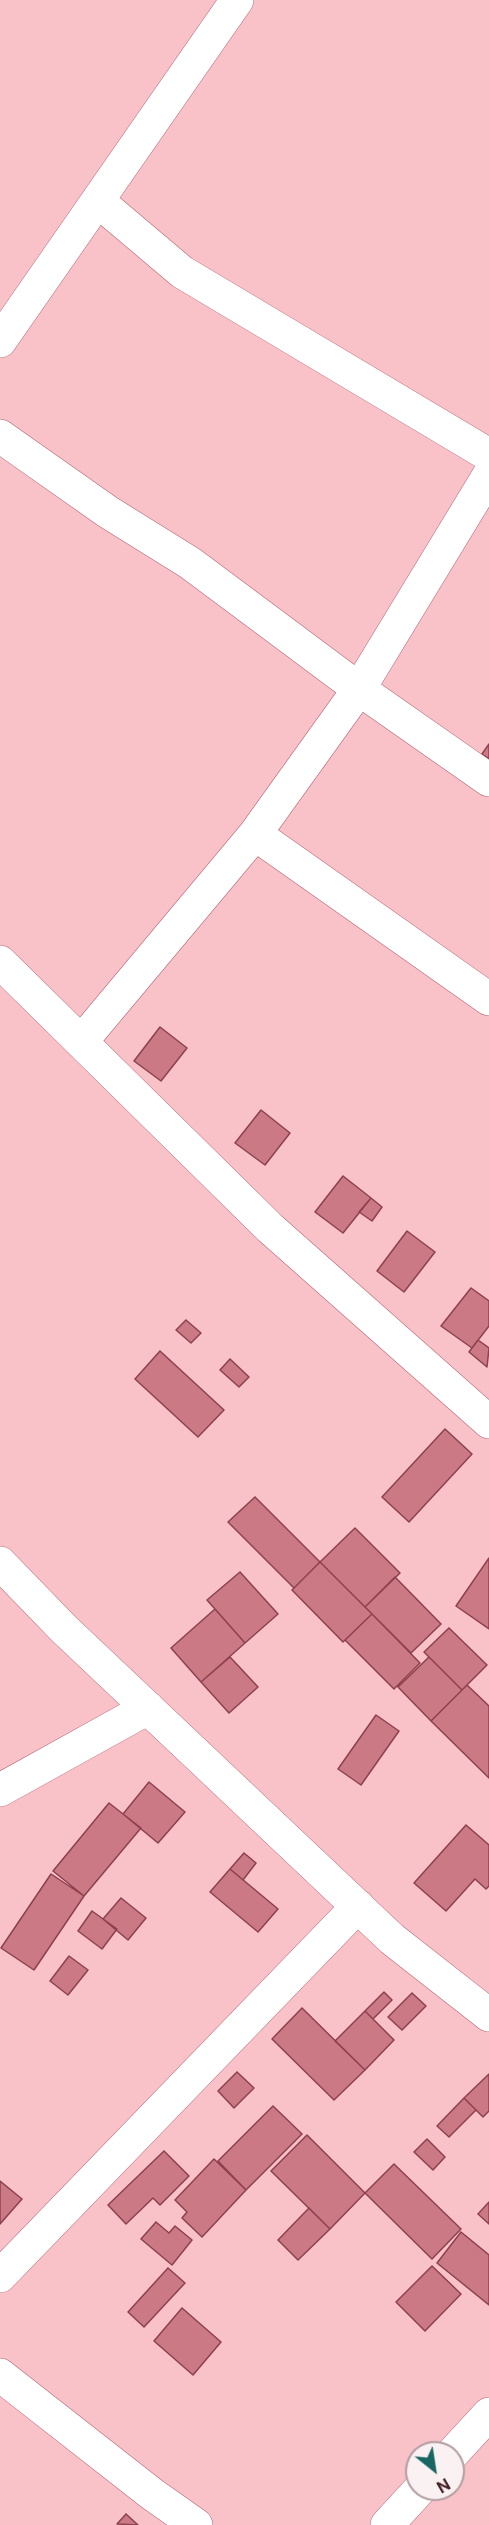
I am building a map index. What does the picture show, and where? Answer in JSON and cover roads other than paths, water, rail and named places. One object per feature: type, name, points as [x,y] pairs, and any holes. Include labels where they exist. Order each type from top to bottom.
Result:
[{"type":"street","points":[[0,341],[237,0]]},
{"type":"street","points":[[99,201],[182,273],[489,455]]},
{"type":"street","points":[[0,436],[108,512],[190,563],[359,689],[489,780]]},
{"type":"street","points":[[81,1042],[255,834],[359,689],[489,475]]},
{"type":"street","points":[[255,834],[489,999]]},
{"type":"street","points":[[0,962],[270,1228],[489,1422]]},
{"type":"street","points":[[4,1576],[64,1629],[392,1939],[489,2015]]},
{"type":"street","points":[[0,1790],[148,1708]]},
{"type":"street","points":[[0,2277],[358,1906]]},
{"type":"street","points":[[0,2375],[152,2494],[196,2525]]},
{"type":"street","points":[[464,2441],[489,2414]]},
{"type":"street","points":[[387,2525],[409,2501]]}]
